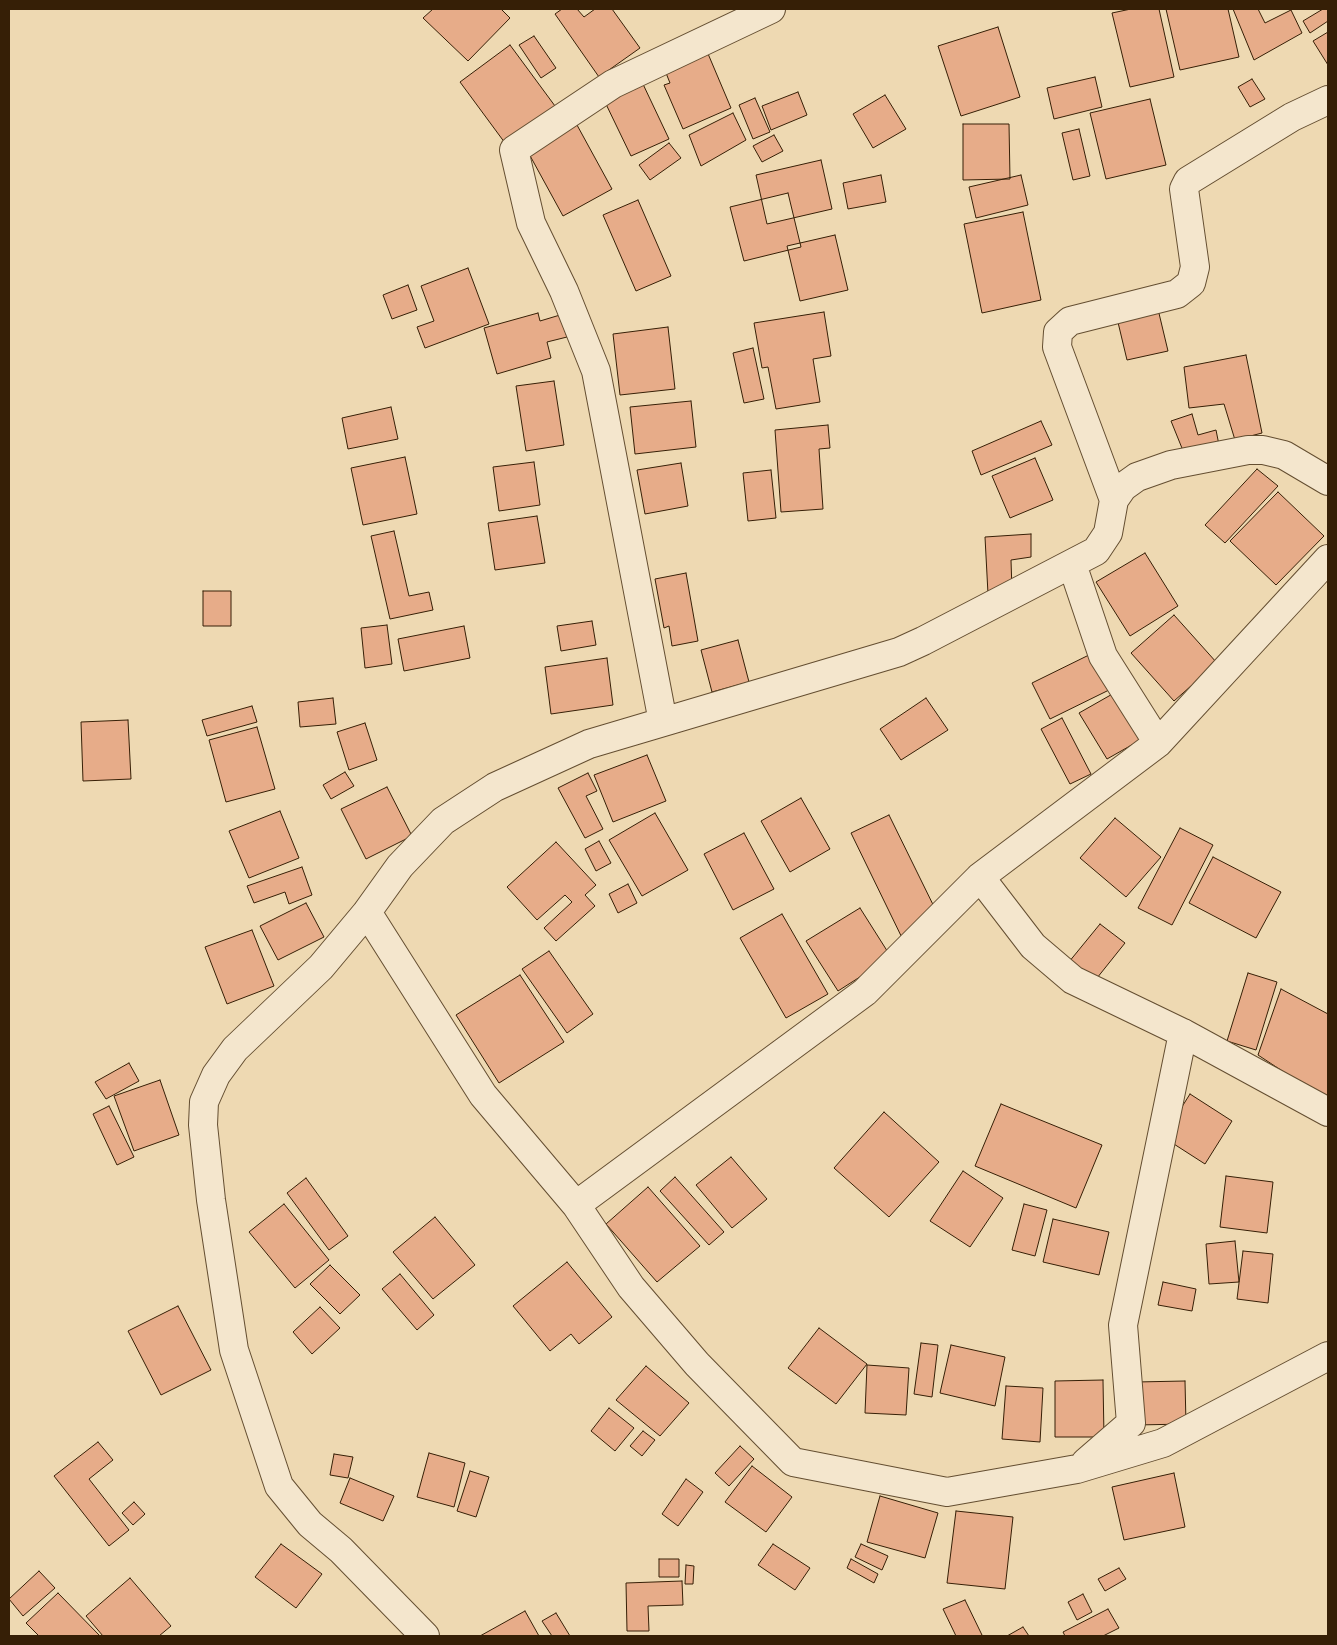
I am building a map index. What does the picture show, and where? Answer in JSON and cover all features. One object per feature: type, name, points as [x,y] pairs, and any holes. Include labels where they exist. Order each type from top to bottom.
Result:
[{"type":"street","points":[[663,722],[596,370],[564,291],[531,223],[514,150],[613,84],[772,9]]},
{"type":"street","points":[[1114,500],[1057,347],[1058,332],[1070,321],[1177,294],[1191,283],[1195,267],[1184,190],[1188,181],[1292,117],[1328,100]]},
{"type":"street","points":[[426,1636],[341,1550],[310,1524],[279,1486],[234,1350],[211,1200],[203,1124],[204,1102],[216,1075],[235,1049],[321,967],[368,912],[400,866],[443,821],[495,786],[589,744],[899,652],[1096,551],[1108,533],[1114,500],[1122,487],[1137,477],[1171,465],[1248,450],[1263,450],[1284,455],[1328,480]]},
{"type":"street","points":[[576,1205],[865,992],[980,877],[1158,743],[1328,559]]},
{"type":"street","points":[[1072,564],[1103,656],[1158,743]]},
{"type":"street","points":[[980,877],[1033,946],[1073,980],[1183,1033],[1328,1112]]},
{"type":"street","points":[[368,912],[483,1095],[576,1205],[631,1287],[697,1364],[794,1462],[947,1492],[1077,1469],[1163,1442],[1328,1356]]},
{"type":"street","points":[[1077,1469],[1131,1423],[1123,1325],[1183,1033]]},
{"type":"building","points":[[433,9],[501,9],[510,18],[468,61],[423,18]]},
{"type":"building","points":[[562,9],[577,9],[584,17],[595,9],[612,9],[640,48],[599,77],[555,14]]},
{"type":"building","points":[[1131,9],[1159,9],[1174,77],[1130,87],[1112,13]]},
{"type":"building","points":[[1166,9],[1228,9],[1239,57],[1180,70]]},
{"type":"building","points":[[1233,9],[1258,9],[1265,23],[1291,10],[1302,33],[1254,60]]},
{"type":"building","points":[[1323,9],[1328,9],[1328,21],[1310,33],[1303,21]]},
{"type":"building","points":[[998,27],[1020,97],[961,116],[938,46]]},
{"type":"building","points":[[1328,32],[1328,65],[1313,41]]},
{"type":"building","points":[[534,36],[556,68],[541,78],[519,45]]},
{"type":"building","points":[[510,45],[555,106],[505,143],[460,82]]},
{"type":"building","points":[[706,49],[731,108],[683,129],[664,85],[670,83],[664,68]]},
{"type":"building","points":[[1095,77],[1102,107],[1054,119],[1047,88]]},
{"type":"building","points":[[1252,79],[1265,99],[1250,107],[1238,87]]},
{"type":"building","points":[[642,82],[669,139],[631,156],[604,100]]},
{"type":"building","points":[[798,92],[807,115],[771,130],[762,106]]},
{"type":"building","points":[[885,95],[906,129],[873,148],[853,114]]},
{"type":"building","points":[[755,98],[770,132],[753,139],[739,105]]},
{"type":"building","points":[[1150,99],[1166,165],[1106,179],[1090,113]]},
{"type":"building","points":[[733,113],[746,140],[701,166],[689,135]]},
{"type":"building","points":[[963,124],[1009,124],[1010,179],[963,180]]},
{"type":"building","points":[[577,125],[612,189],[563,216],[528,152]]},
{"type":"building","points":[[1079,129],[1090,176],[1073,180],[1062,133]]},
{"type":"building","points":[[774,135],[783,151],[762,162],[753,146]]},
{"type":"building","points":[[669,143],[681,158],[650,180],[639,165]]},
{"type":"building","points":[[821,160],[832,209],[767,224],[756,175]]},
{"type":"building","points":[[881,175],[886,202],[848,209],[843,183]]},
{"type":"building","points":[[1021,175],[1028,205],[976,218],[969,187]]},
{"type":"building","points":[[788,193],[801,247],[744,261],[730,207]]},
{"type":"building","points":[[638,200],[671,276],[636,291],[603,215]]},
{"type":"building","points":[[1023,212],[1041,300],[982,313],[964,224]]},
{"type":"building","points":[[835,235],[848,290],[800,301],[787,246]]},
{"type":"building","points":[[468,268],[489,324],[425,348],[417,327],[434,321],[421,286]]},
{"type":"building","points":[[408,285],[417,310],[392,319],[383,295]]},
{"type":"building","points":[[1157,305],[1168,351],[1127,360],[1116,314]]},
{"type":"building","points":[[824,312],[831,356],[813,359],[820,402],[776,409],[768,367],[762,368],[754,323]]},
{"type":"building","points":[[538,313],[540,321],[560,315],[567,337],[547,342],[551,358],[497,374],[484,328]]},
{"type":"building","points":[[668,327],[675,389],[620,395],[613,334]]},
{"type":"building","points":[[753,348],[764,399],[744,403],[733,353]]},
{"type":"building","points":[[1246,355],[1262,433],[1235,440],[1224,404],[1189,408],[1184,367]]},
{"type":"building","points":[[554,381],[564,445],[526,451],[516,386]]},
{"type":"building","points":[[691,401],[696,447],[635,454],[630,407]]},
{"type":"building","points":[[391,407],[398,439],[348,449],[342,418]]},
{"type":"building","points":[[1192,414],[1198,435],[1216,430],[1220,450],[1188,463],[1171,421]]},
{"type":"building","points":[[1041,421],[1052,445],[981,475],[972,451]]},
{"type":"building","points":[[828,425],[830,448],[819,449],[823,509],[781,512],[775,430]]},
{"type":"building","points":[[405,457],[417,514],[363,525],[351,468]]},
{"type":"building","points":[[1035,458],[1053,500],[1010,518],[992,476]]},
{"type":"building","points":[[534,462],[540,505],[499,511],[493,467]]},
{"type":"building","points":[[681,463],[688,506],[645,514],[637,470]]},
{"type":"building","points":[[1257,469],[1278,486],[1225,543],[1205,525]]},
{"type":"building","points":[[771,470],[776,518],[748,521],[743,473]]},
{"type":"building","points":[[1278,492],[1324,536],[1276,585],[1230,541]]},
{"type":"building","points":[[537,516],[545,563],[495,570],[488,523]]},
{"type":"building","points":[[394,531],[409,596],[429,592],[433,610],[390,619],[371,536]]},
{"type":"building","points":[[1031,534],[1031,557],[1011,560],[1012,591],[988,594],[985,537]]},
{"type":"building","points":[[1145,553],[1178,606],[1130,636],[1096,582]]},
{"type":"building","points":[[686,573],[698,641],[672,646],[669,626],[664,628],[655,579]]},
{"type":"building","points":[[203,591],[231,591],[231,626],[203,626]]},
{"type":"building","points":[[1174,615],[1217,663],[1174,701],[1131,653]]},
{"type":"building","points":[[592,621],[596,645],[561,651],[557,626]]},
{"type":"building","points":[[387,625],[392,664],[365,668],[361,628]]},
{"type":"building","points":[[464,626],[470,658],[404,671],[398,639]]},
{"type":"building","points":[[738,640],[749,682],[712,692],[701,650]]},
{"type":"building","points":[[1091,654],[1109,690],[1050,719],[1032,683]]},
{"type":"building","points":[[607,658],[613,705],[551,714],[545,667]]},
{"type":"building","points":[[1116,692],[1144,738],[1107,759],[1079,713]]},
{"type":"building","points":[[333,698],[336,724],[300,727],[298,702]]},
{"type":"building","points":[[926,698],[948,730],[901,760],[880,729]]},
{"type":"building","points":[[252,706],[257,722],[207,736],[202,720]]},
{"type":"building","points":[[1062,718],[1091,774],[1070,784],[1041,729]]},
{"type":"building","points":[[128,720],[131,779],[83,781],[81,722]]},
{"type":"building","points":[[365,723],[377,760],[349,770],[337,732]]},
{"type":"building","points":[[257,727],[275,789],[226,802],[209,740]]},
{"type":"building","points":[[647,755],[666,801],[613,822],[594,775]]},
{"type":"building","points":[[345,772],[354,786],[331,799],[323,785]]},
{"type":"building","points":[[588,773],[597,791],[586,796],[603,829],[585,838],[558,788]]},
{"type":"building","points":[[387,787],[412,836],[366,859],[341,809]]},
{"type":"building","points":[[801,798],[830,849],[790,872],[761,821]]},
{"type":"building","points":[[280,811],[299,858],[249,878],[229,831]]},
{"type":"building","points":[[655,813],[688,870],[642,896],[609,840]]},
{"type":"building","points":[[889,815],[944,927],[906,946],[851,833]]},
{"type":"building","points":[[1115,818],[1161,857],[1126,897],[1080,858]]},
{"type":"building","points":[[1180,828],[1213,845],[1172,925],[1138,908]]},
{"type":"building","points":[[744,833],[774,889],[733,910],[704,854]]},
{"type":"building","points":[[599,841],[611,863],[596,871],[585,849]]},
{"type":"building","points":[[556,842],[596,885],[585,895],[595,906],[556,941],[544,928],[572,902],[565,895],[537,920],[507,887]]},
{"type":"building","points":[[1213,857],[1281,892],[1256,938],[1189,903]]},
{"type":"building","points":[[302,867],[312,895],[289,904],[285,892],[254,903],[247,886]]},
{"type":"building","points":[[628,884],[637,903],[618,913],[609,894]]},
{"type":"building","points":[[306,903],[324,937],[278,960],[260,926]]},
{"type":"building","points":[[860,908],[891,957],[838,991],[806,941]]},
{"type":"building","points":[[782,914],[828,994],[786,1018],[740,938]]},
{"type":"building","points":[[1100,924],[1125,943],[1089,988],[1064,968]]},
{"type":"building","points":[[252,930],[274,986],[227,1004],[205,947]]},
{"type":"building","points":[[549,951],[593,1014],[567,1033],[522,969]]},
{"type":"building","points":[[1248,973],[1277,982],[1256,1050],[1227,1041]]},
{"type":"building","points":[[520,975],[564,1042],[499,1083],[456,1015]]},
{"type":"building","points":[[1281,989],[1328,1014],[1328,1101],[1258,1055]]},
{"type":"building","points":[[129,1063],[139,1081],[106,1099],[95,1082]]},
{"type":"building","points":[[160,1080],[179,1135],[134,1151],[114,1096]]},
{"type":"building","points":[[1190,1094],[1232,1121],[1205,1164],[1163,1137]]},
{"type":"building","points":[[1001,1104],[1102,1145],[1076,1208],[975,1166]]},
{"type":"building","points":[[109,1106],[134,1157],[117,1165],[93,1114]]},
{"type":"building","points":[[884,1112],[939,1162],[889,1217],[834,1168]]},
{"type":"building","points":[[731,1157],[767,1199],[732,1228],[696,1185]]},
{"type":"building","points":[[963,1171],[1003,1198],[970,1247],[930,1221]]},
{"type":"building","points":[[1226,1176],[1273,1182],[1267,1233],[1220,1227]]},
{"type":"building","points":[[675,1177],[724,1232],[709,1245],[660,1191]]},
{"type":"building","points":[[306,1178],[348,1236],[329,1250],[287,1193]]},
{"type":"building","points":[[648,1187],[700,1246],[657,1282],[606,1224]]},
{"type":"building","points":[[284,1204],[329,1260],[295,1288],[249,1232]]},
{"type":"building","points":[[1024,1204],[1047,1210],[1035,1256],[1012,1250]]},
{"type":"building","points":[[435,1217],[475,1265],[433,1299],[393,1252]]},
{"type":"building","points":[[1053,1219],[1109,1232],[1099,1275],[1043,1262]]},
{"type":"building","points":[[1235,1241],[1239,1282],[1209,1284],[1206,1244]]},
{"type":"building","points":[[1243,1251],[1273,1254],[1268,1303],[1237,1299]]},
{"type":"building","points":[[567,1262],[612,1317],[579,1344],[571,1334],[550,1351],[513,1306]]},
{"type":"building","points":[[330,1265],[360,1295],[340,1314],[310,1284]]},
{"type":"building","points":[[400,1274],[434,1315],[417,1330],[382,1289]]},
{"type":"building","points":[[1163,1282],[1196,1289],[1192,1311],[1158,1305]]},
{"type":"building","points":[[178,1306],[211,1370],[161,1395],[128,1331]]},
{"type":"building","points":[[320,1307],[340,1328],[312,1354],[293,1332]]},
{"type":"building","points":[[819,1328],[867,1364],[836,1404],[788,1368]]},
{"type":"building","points":[[921,1343],[938,1345],[932,1397],[914,1394]]},
{"type":"building","points":[[951,1345],[1005,1357],[995,1406],[940,1393]]},
{"type":"building","points":[[867,1365],[909,1368],[906,1415],[865,1413]]},
{"type":"building","points":[[646,1366],[689,1403],[660,1436],[616,1400]]},
{"type":"building","points":[[1103,1380],[1104,1437],[1055,1437],[1055,1381]]},
{"type":"building","points":[[1185,1381],[1186,1424],[1136,1425],[1136,1382]]},
{"type":"building","points":[[1006,1386],[1043,1388],[1040,1442],[1002,1439]]},
{"type":"building","points":[[609,1408],[634,1428],[615,1451],[591,1431]]},
{"type":"building","points":[[643,1431],[655,1440],[642,1456],[630,1446]]},
{"type":"building","points":[[98,1442],[113,1460],[89,1479],[129,1530],[109,1546],[54,1476]]},
{"type":"building","points":[[740,1446],[754,1459],[729,1486],[715,1473]]},
{"type":"building","points":[[429,1453],[465,1463],[454,1507],[417,1497]]},
{"type":"building","points":[[334,1454],[353,1457],[348,1478],[330,1475]]},
{"type":"building","points":[[752,1466],[792,1497],[766,1532],[725,1502]]},
{"type":"building","points":[[470,1471],[489,1477],[476,1517],[457,1511]]},
{"type":"building","points":[[1174,1473],[1185,1527],[1124,1540],[1112,1487]]},
{"type":"building","points":[[350,1478],[394,1496],[383,1521],[340,1503]]},
{"type":"building","points":[[686,1479],[703,1492],[678,1526],[662,1514]]},
{"type":"building","points":[[880,1496],[938,1513],[925,1558],[867,1542]]},
{"type":"building","points":[[134,1502],[145,1514],[133,1525],[122,1513]]},
{"type":"building","points":[[956,1511],[1013,1517],[1005,1589],[947,1583]]},
{"type":"building","points":[[281,1544],[322,1574],[296,1608],[255,1577]]},
{"type":"building","points":[[773,1544],[810,1568],[795,1590],[758,1565]]},
{"type":"building","points":[[861,1544],[888,1556],[882,1570],[855,1557]]},
{"type":"building","points":[[659,1559],[679,1559],[679,1577],[659,1577]]},
{"type":"building","points":[[851,1559],[878,1574],[874,1583],[847,1568]]},
{"type":"building","points":[[686,1565],[694,1566],[693,1584],[685,1584]]},
{"type":"building","points":[[1119,1568],[1126,1579],[1105,1591],[1098,1579]]},
{"type":"building","points":[[39,1571],[55,1588],[23,1616],[9,1599]]},
{"type":"building","points":[[130,1578],[171,1626],[159,1636],[103,1636],[86,1616]]},
{"type":"building","points":[[682,1581],[683,1605],[648,1606],[649,1631],[627,1631],[626,1583]]},
{"type":"building","points":[[58,1593],[100,1636],[39,1636],[26,1623]]},
{"type":"building","points":[[1083,1594],[1092,1612],[1077,1620],[1068,1602]]},
{"type":"building","points":[[965,1600],[982,1635],[956,1636],[943,1609]]},
{"type":"building","points":[[1108,1609],[1119,1628],[1103,1636],[1065,1636],[1063,1632]]},
{"type":"building","points":[[525,1611],[539,1636],[480,1636]]},
{"type":"building","points":[[556,1613],[570,1636],[552,1636],[542,1621]]},
{"type":"building","points":[[1023,1627],[1029,1636],[1007,1636]]}]
